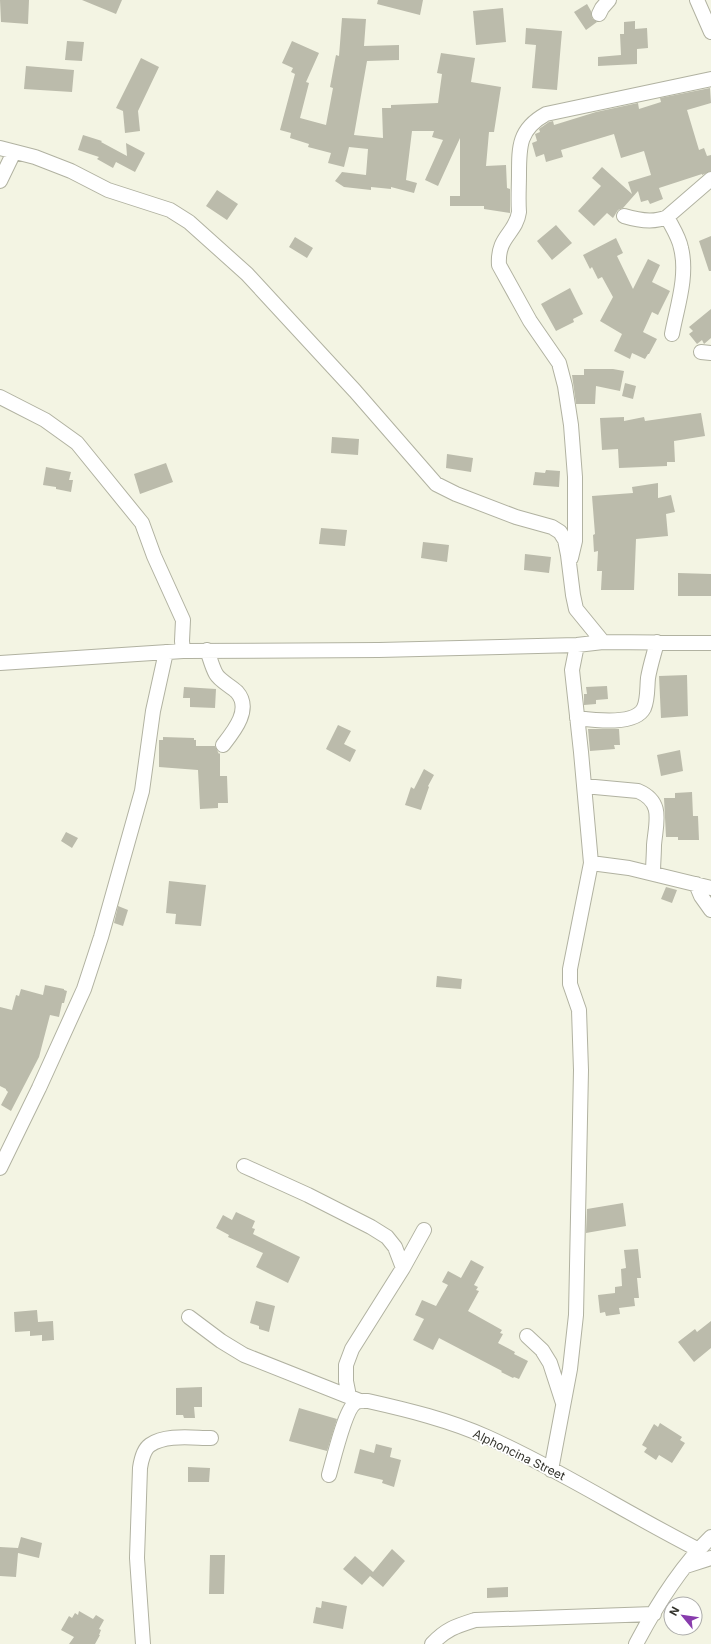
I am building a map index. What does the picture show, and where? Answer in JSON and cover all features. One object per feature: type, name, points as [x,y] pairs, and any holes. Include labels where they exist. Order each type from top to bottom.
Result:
[{"type":"street","points":[[600,14],[602,8],[609,0]]},
{"type":"street","points":[[697,0],[711,32]]},
{"type":"street","points":[[569,562],[575,541],[576,506],[571,425],[565,386],[559,363],[530,321],[499,265],[501,245],[518,219],[519,151],[522,139],[535,120],[546,114],[711,79]]},
{"type":"street","points":[[0,148],[35,157],[71,171],[108,190],[170,210],[188,222],[247,274],[355,391],[436,484],[456,494],[516,517],[557,529],[562,534],[565,540],[576,609],[603,642]]},
{"type":"street","points":[[0,181],[14,152]]},
{"type":"street","points":[[624,216],[661,220],[667,217],[711,179]]},
{"type":"street","points":[[667,217],[678,238],[683,259],[683,275],[672,334]]},
{"type":"street","points":[[0,397],[45,420],[77,443],[142,523],[154,556],[183,620],[183,651]]},
{"type":"street","points":[[0,663],[207,650],[379,650],[577,645],[603,642],[711,643]]},
{"type":"street","points":[[577,718],[613,720],[627,719],[639,714],[644,708],[647,697],[648,678],[657,642]]},
{"type":"street","points":[[551,1470],[570,1369],[576,1315],[581,1077],[579,1010],[570,984],[570,969],[591,864],[572,670],[577,645]]},
{"type":"street","points":[[207,650],[216,675],[236,692],[242,700],[243,707],[240,719],[223,745]]},
{"type":"street","points":[[0,1168],[39,1088],[84,989],[101,938],[142,791],[153,711],[166,652]]},
{"type":"street","points":[[584,786],[638,791],[646,795],[652,801],[657,812],[653,873]]},
{"type":"street","points":[[591,864],[629,868],[711,888]]},
{"type":"street","points":[[696,884],[701,896],[711,910]]},
{"type":"street","points":[[244,1166],[308,1195],[387,1236],[395,1248],[403,1268]]},
{"type":"street","points":[[328,1475],[350,1409],[355,1403],[346,1381],[346,1365],[352,1349],[403,1268],[424,1230]]},
{"type":"street","name":"Alphoncina Street","points":[[189,1317],[221,1341],[244,1355],[354,1398],[390,1406],[448,1423],[485,1436],[551,1470],[652,1526],[700,1550]]},
{"type":"street","points":[[527,1336],[542,1350],[550,1363],[563,1404]]},
{"type":"street","points":[[143,1644],[136,1558],[141,1459],[148,1446],[161,1440],[211,1438]]},
{"type":"street","points":[[636,1644],[685,1566],[711,1537]]},
{"type":"street","points":[[685,1566],[711,1558]]},
{"type":"street","points":[[432,1644],[439,1636],[451,1627],[475,1620],[654,1614]]},
{"type":"building","points":[[0,0],[29,0],[28,24],[1,22]]},
{"type":"building","points":[[82,0],[122,0],[116,14]]},
{"type":"building","points":[[378,0],[423,0],[420,15],[377,4]]},
{"type":"building","points":[[587,4],[591,11],[592,18],[597,22],[586,30],[574,12]]},
{"type":"building","points":[[503,8],[506,42],[476,45],[473,11]]},
{"type":"building","points":[[342,18],[366,19],[364,46],[399,45],[399,60],[367,61],[354,135],[383,138],[382,108],[391,108],[391,105],[438,103],[442,74],[437,73],[441,53],[475,58],[471,82],[501,87],[494,132],[489,132],[486,166],[506,165],[507,188],[510,189],[510,213],[484,209],[484,206],[450,206],[450,196],[460,196],[460,138],[438,186],[425,180],[443,140],[432,137],[434,131],[412,131],[406,180],[417,183],[414,193],[391,187],[391,189],[371,187],[371,190],[344,187],[335,181],[342,172],[366,175],[368,149],[349,147],[344,167],[328,163],[331,153],[308,147],[309,144],[290,138],[291,133],[280,130],[295,74],[291,72],[293,68],[282,63],[292,41],[319,53],[306,82],[309,83],[300,118],[326,125],[333,88],[330,87],[335,60],[336,55],[339,56]]},
{"type":"building","points":[[635,21],[635,29],[647,28],[648,48],[637,49],[637,64],[598,66],[598,57],[621,55],[620,34],[624,34],[624,22]]},
{"type":"building","points":[[526,28],[562,31],[557,90],[532,88],[536,45],[525,44]]},
{"type":"building","points":[[67,41],[84,42],[82,61],[65,60]]},
{"type":"building","points":[[141,58],[159,67],[138,111],[140,131],[125,133],[123,111],[116,108]]},
{"type":"building","points":[[26,66],[74,70],[72,92],[24,89]]},
{"type":"building","points":[[710,88],[711,103],[687,110],[699,150],[704,148],[707,156],[711,155],[711,171],[659,188],[663,199],[650,204],[648,200],[641,202],[638,191],[623,208],[618,210],[613,218],[607,213],[594,226],[578,211],[601,186],[592,178],[602,167],[632,194],[628,182],[651,175],[644,151],[621,158],[614,134],[561,150],[563,157],[546,162],[544,154],[536,157],[532,143],[537,141],[535,134],[540,132],[539,129],[549,122],[553,121],[554,125],[596,112],[638,103],[639,109],[661,102],[660,98]]},
{"type":"building","points":[[83,135],[102,141],[101,142],[127,156],[126,143],[145,153],[135,172],[116,162],[113,168],[97,159],[99,157],[78,150]]},
{"type":"building","points":[[217,190],[238,204],[227,220],[206,206]]},
{"type":"building","points":[[556,225],[572,243],[552,260],[537,241]]},
{"type":"building","points":[[711,236],[711,271],[709,271],[699,241]]},
{"type":"building","points":[[295,237],[313,248],[307,258],[289,247]]},
{"type":"building","points":[[616,238],[623,253],[617,256],[633,289],[648,259],[660,265],[652,282],[670,291],[658,315],[652,312],[643,332],[657,339],[645,359],[632,353],[630,359],[614,351],[622,334],[600,321],[613,297],[602,277],[598,279],[592,267],[590,269],[583,255]]},
{"type":"building","points":[[570,288],[583,314],[573,319],[574,322],[556,331],[541,304]]},
{"type":"building","points":[[711,309],[711,338],[704,344],[702,340],[697,344],[689,334],[693,331],[689,327]]},
{"type":"building","points":[[584,369],[613,369],[624,371],[620,391],[596,386],[595,404],[576,404],[572,375],[584,375]]},
{"type":"building","points":[[625,383],[636,386],[633,399],[622,396]]},
{"type":"building","points":[[701,413],[705,436],[674,441],[675,462],[667,462],[667,466],[619,468],[618,449],[602,450],[600,418],[624,417],[624,421],[644,417],[645,421]]},
{"type":"building","points":[[332,437],[359,439],[358,455],[331,453]]},
{"type":"building","points":[[447,454],[473,458],[471,472],[446,468]]},
{"type":"building","points":[[166,463],[173,482],[140,494],[134,474]]},
{"type":"building","points":[[46,467],[71,472],[69,480],[73,480],[71,492],[56,489],[56,487],[43,485]]},
{"type":"building","points":[[546,470],[560,471],[559,487],[533,485],[535,472],[545,473]]},
{"type":"building","points":[[658,483],[658,498],[671,495],[675,512],[666,514],[668,536],[636,539],[634,590],[601,590],[602,571],[597,571],[598,551],[594,552],[593,535],[595,534],[592,496],[633,493],[632,487]]},
{"type":"building","points":[[321,528],[347,530],[345,546],[319,544]]},
{"type":"building","points":[[423,542],[449,545],[447,562],[421,558]]},
{"type":"building","points":[[525,554],[551,557],[549,573],[524,570]]},
{"type":"building","points":[[678,573],[711,574],[711,596],[678,596]]},
{"type":"building","points":[[687,675],[688,716],[661,718],[659,676]]},
{"type":"building","points":[[607,686],[608,699],[596,700],[596,704],[584,705],[584,694],[587,694],[586,687]]},
{"type":"building","points":[[184,687],[216,689],[215,708],[190,707],[190,698],[183,698]]},
{"type":"building","points":[[338,725],[351,731],[344,744],[356,750],[350,762],[326,749]]},
{"type":"building","points":[[588,729],[619,729],[620,745],[614,745],[615,749],[590,751]]},
{"type":"building","points":[[163,737],[194,738],[194,740],[196,740],[196,746],[215,746],[219,754],[220,753],[220,776],[227,776],[228,803],[218,803],[218,808],[200,809],[198,770],[159,767],[159,740],[163,740]]},
{"type":"building","points":[[680,750],[683,771],[661,776],[657,755]]},
{"type":"building","points":[[424,769],[434,775],[428,786],[429,787],[421,810],[405,805],[411,787],[414,789]]},
{"type":"building","points":[[692,792],[693,816],[698,816],[699,840],[678,840],[678,837],[666,837],[664,798],[675,798],[675,793]]},
{"type":"building","points":[[66,832],[78,838],[72,848],[61,841]]},
{"type":"building","points":[[169,881],[206,885],[201,926],[175,924],[176,914],[166,913]]},
{"type":"building","points":[[666,887],[677,890],[672,903],[661,899]]},
{"type":"building","points":[[118,906],[128,910],[123,926],[114,923]]},
{"type":"building","points":[[437,976],[462,979],[461,989],[436,987]]},
{"type":"building","points":[[45,985],[67,991],[64,1003],[62,1003],[59,1017],[50,1015],[39,1057],[11,1111],[1,1105],[8,1092],[0,1086],[0,1007],[12,1010],[16,995],[19,996],[21,989],[43,995]]},
{"type":"building","points":[[623,1203],[626,1226],[586,1233],[587,1209]]},
{"type":"building","points":[[236,1212],[255,1221],[252,1228],[255,1229],[253,1234],[300,1257],[288,1283],[256,1267],[263,1253],[228,1237],[229,1235],[216,1228],[223,1215],[232,1220]]},
{"type":"building","points":[[638,1249],[641,1278],[637,1278],[639,1298],[634,1298],[635,1306],[619,1308],[620,1314],[606,1316],[605,1312],[600,1313],[598,1295],[615,1293],[615,1287],[622,1286],[621,1269],[626,1268],[624,1250]]},
{"type":"building","points":[[471,1260],[484,1267],[474,1285],[478,1287],[476,1290],[479,1291],[468,1311],[502,1330],[500,1333],[503,1334],[498,1343],[515,1352],[514,1354],[528,1361],[519,1379],[513,1378],[501,1372],[502,1371],[439,1338],[433,1350],[413,1340],[424,1319],[415,1315],[422,1300],[436,1306],[448,1285],[442,1282],[448,1271],[461,1278]]},
{"type":"building","points":[[256,1301],[275,1306],[269,1332],[259,1329],[259,1326],[250,1323]]},
{"type":"building","points":[[37,1310],[38,1322],[53,1321],[54,1340],[42,1341],[42,1335],[30,1336],[30,1331],[15,1332],[14,1312]]},
{"type":"building","points":[[711,1321],[711,1348],[694,1362],[678,1342],[695,1329],[697,1332]]},
{"type":"building","points":[[202,1387],[202,1407],[194,1407],[195,1418],[184,1418],[183,1415],[176,1415],[176,1388]]},
{"type":"building","points":[[299,1408],[337,1419],[327,1451],[289,1441]]},
{"type":"building","points":[[660,1423],[682,1437],[680,1440],[685,1443],[672,1463],[659,1455],[656,1460],[644,1452],[647,1448],[642,1445],[654,1424],[658,1427]]},
{"type":"building","points":[[376,1444],[392,1448],[390,1457],[401,1460],[394,1487],[382,1483],[383,1480],[354,1473],[360,1449],[374,1453]]},
{"type":"building","points":[[188,1467],[210,1468],[209,1482],[188,1482]]},
{"type":"building","points":[[21,1537],[42,1543],[39,1558],[18,1553],[16,1577],[0,1576],[0,1547],[18,1548]]},
{"type":"building","points":[[392,1549],[405,1561],[383,1587],[370,1576],[362,1585],[343,1569],[355,1556],[373,1572]]},
{"type":"building","points":[[210,1555],[225,1555],[224,1594],[209,1594]]},
{"type":"building","points":[[508,1587],[508,1597],[487,1598],[487,1588]]},
{"type":"building","points":[[322,1601],[347,1606],[343,1629],[313,1623],[316,1607],[321,1608]]},
{"type":"building","points":[[79,1611],[93,1619],[96,1615],[104,1620],[99,1629],[101,1630],[100,1635],[95,1644],[69,1644],[74,1637],[61,1630],[69,1616],[72,1618],[75,1613],[78,1615]]}]
